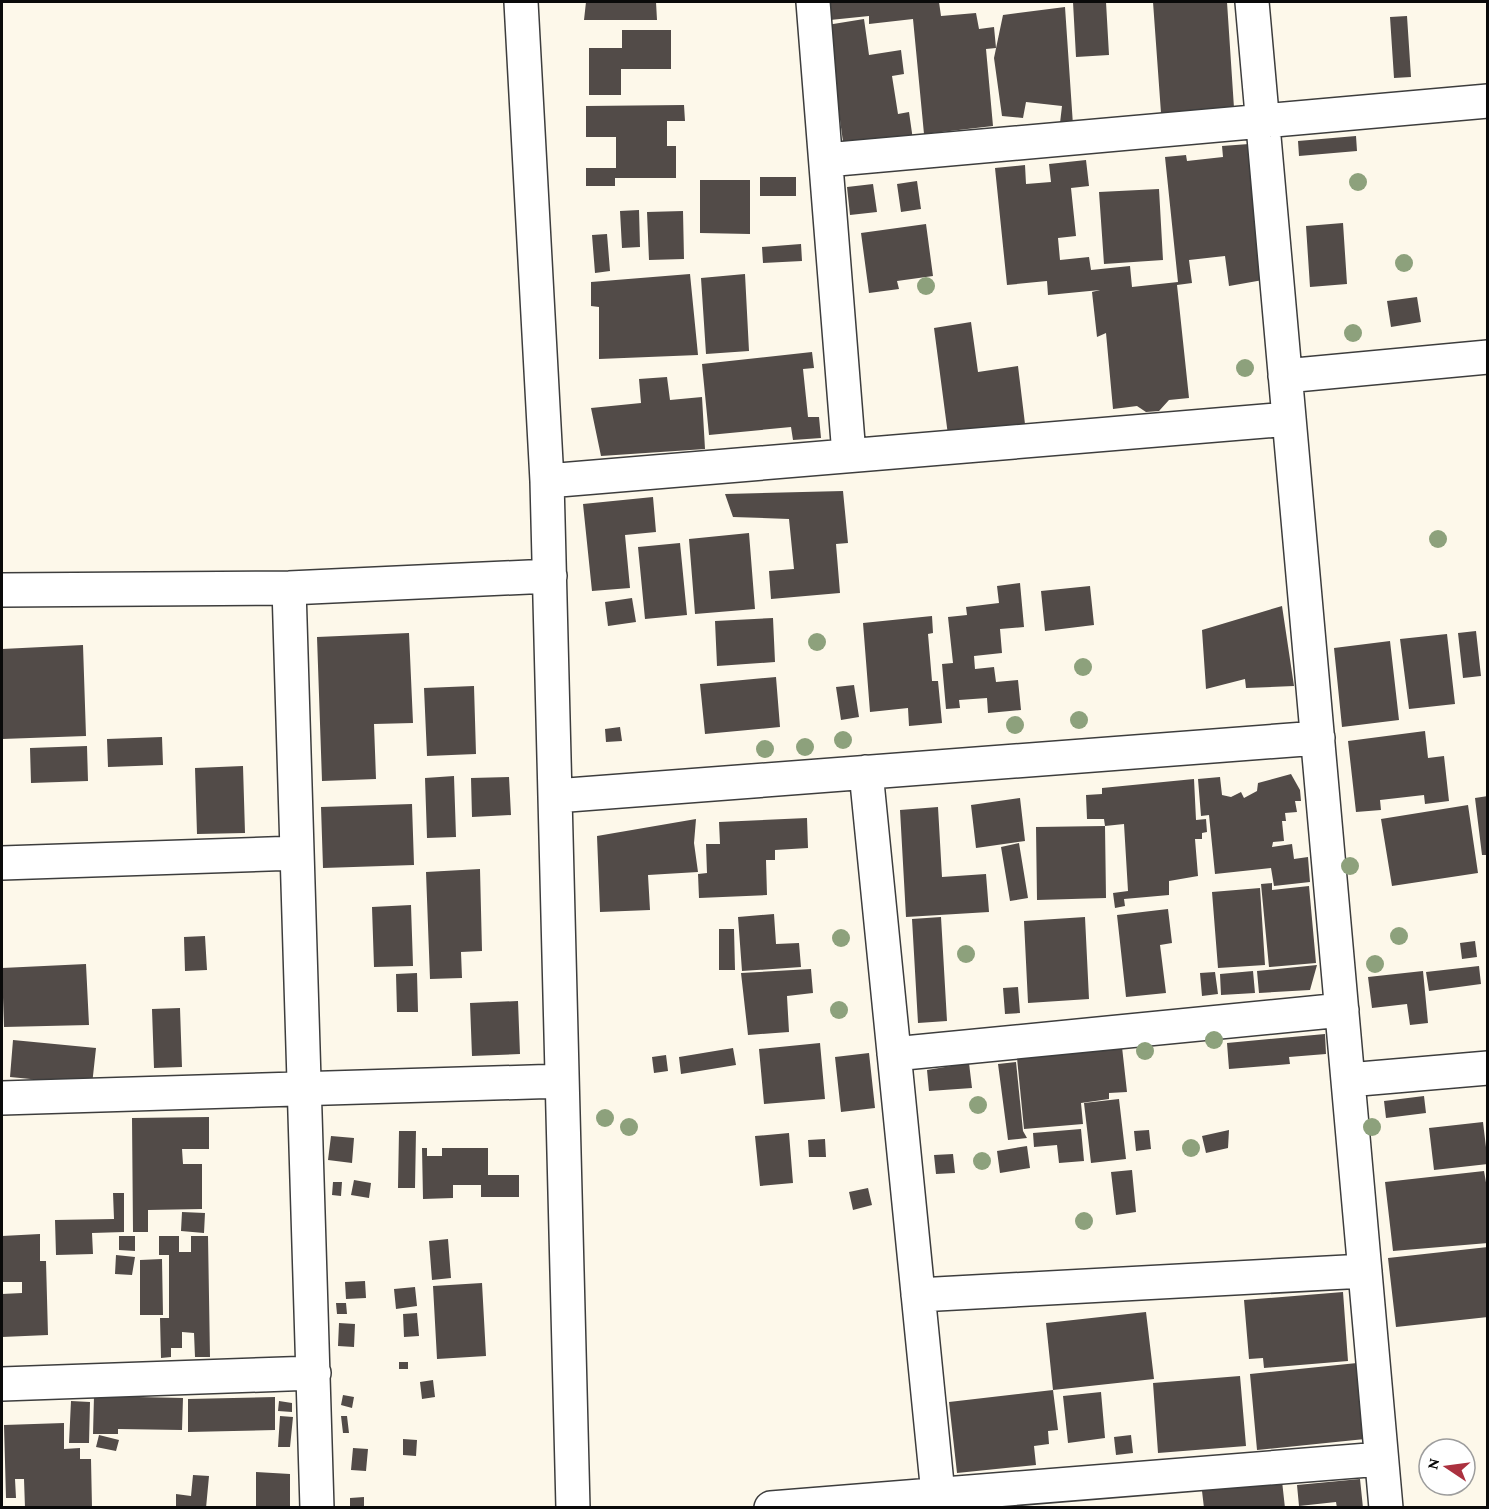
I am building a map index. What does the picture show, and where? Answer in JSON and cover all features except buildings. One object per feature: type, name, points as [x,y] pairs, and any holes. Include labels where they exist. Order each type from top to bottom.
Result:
[{"type":"street","points":[[521,2],[547,481],[573,1508]]},
{"type":"street","points":[[813,2],[849,455]]},
{"type":"street","points":[[1252,2],[1386,1508]]},
{"type":"street","points":[[826,160],[1263,123],[1488,101]]},
{"type":"street","points":[[1285,376],[1488,357]]},
{"type":"street","points":[[547,481],[1289,418]]},
{"type":"street","points":[[2,590],[289,588],[550,576]]},
{"type":"street","points":[[289,588],[317,1508]]},
{"type":"street","points":[[555,796],[1318,738]]},
{"type":"street","points":[[866,772],[938,1494]]},
{"type":"street","points":[[2,863],[297,853]]},
{"type":"street","points":[[894,1054],[1342,1010]]},
{"type":"street","points":[[1348,1080],[1488,1068]]},
{"type":"street","points":[[2,1098],[562,1081]]},
{"type":"street","points":[[918,1295],[1365,1271]]},
{"type":"street","points":[[2,1384],[314,1373]]},
{"type":"street","points":[[771,1508],[1382,1459]]}]
